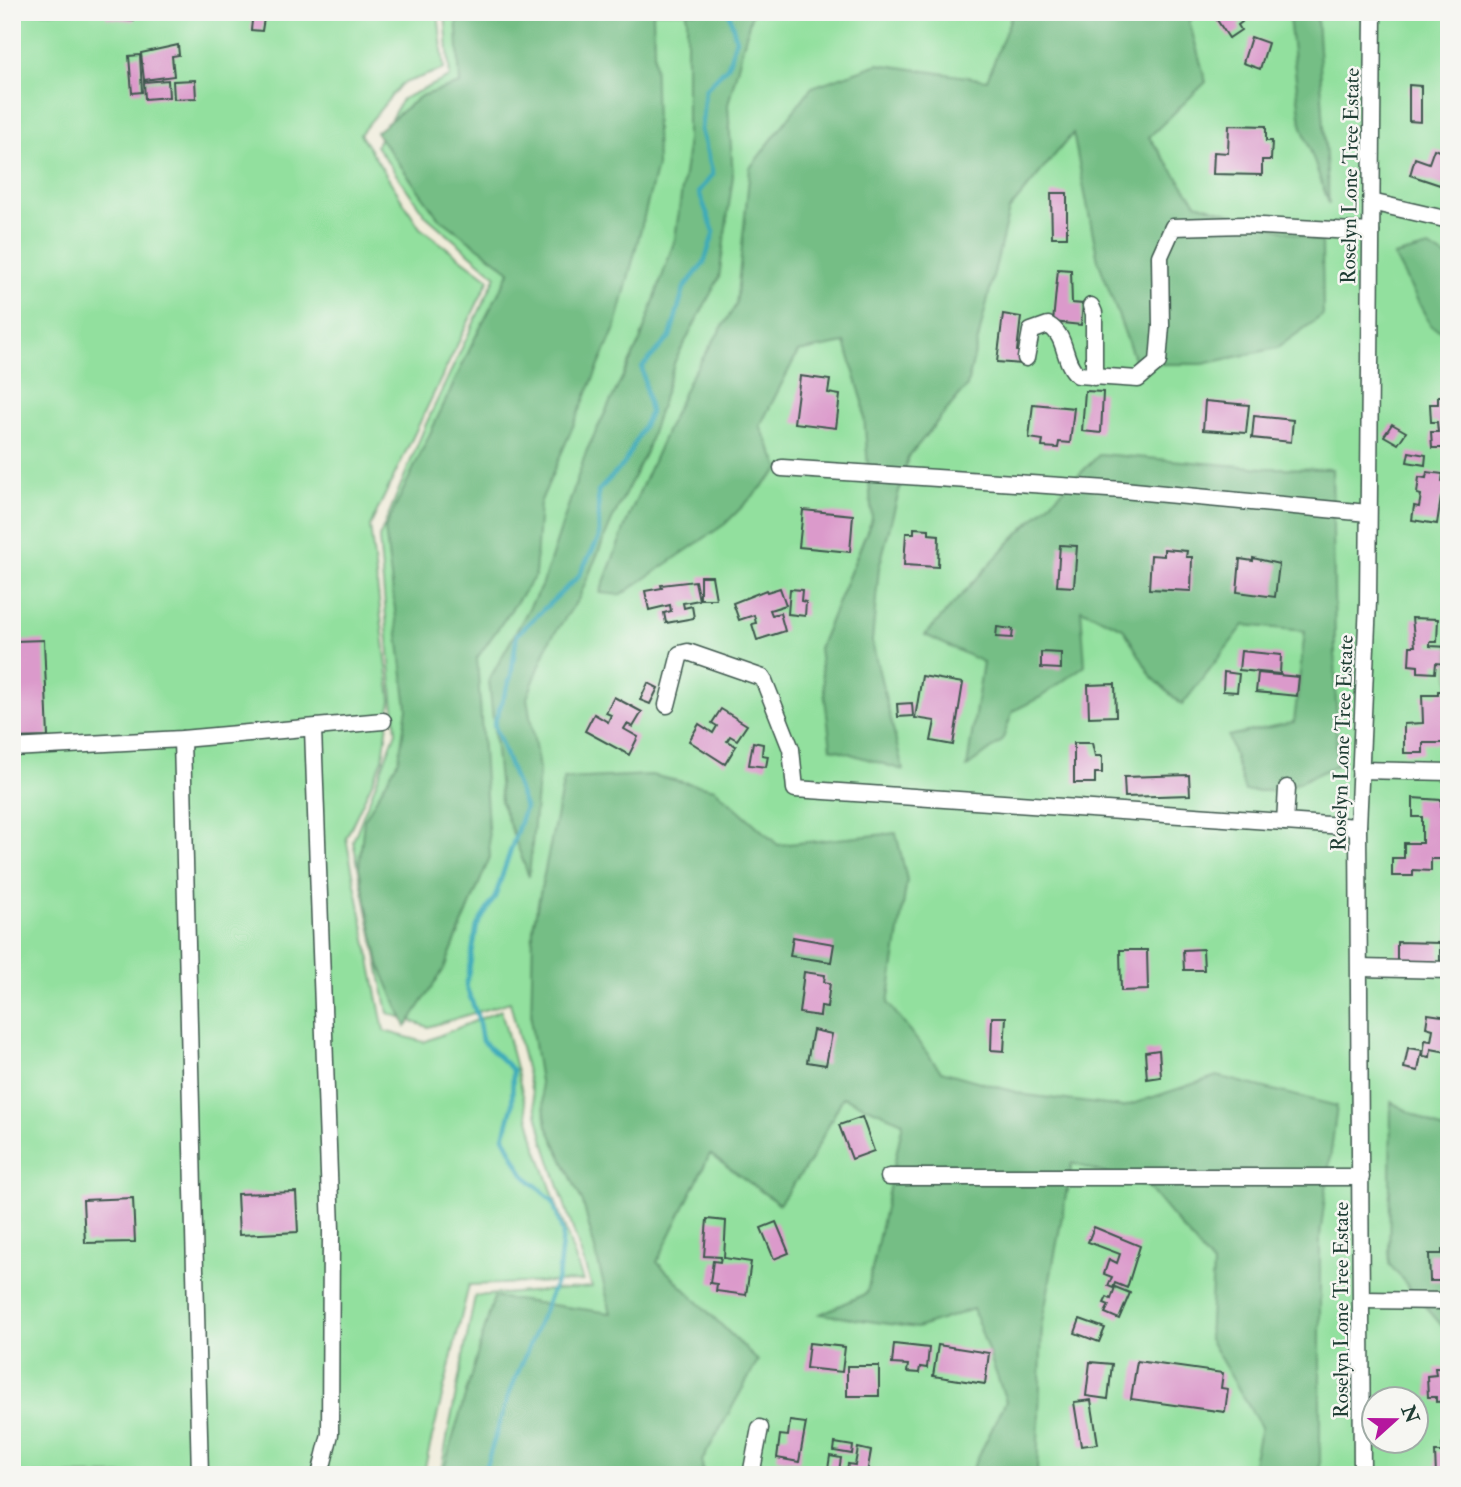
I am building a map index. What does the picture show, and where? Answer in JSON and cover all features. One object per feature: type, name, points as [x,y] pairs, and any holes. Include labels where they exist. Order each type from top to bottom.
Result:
[{"type":"street","name":"Roselyn Lone Tree Estate","points":[[1362,1475],[1358,827],[1368,602],[1373,12]]},
{"type":"street","points":[[1371,202],[1449,220]]},
{"type":"street","points":[[1026,358],[1031,331],[1048,325],[1060,335],[1074,373],[1094,377],[1138,379],[1158,362],[1161,326],[1160,256],[1173,227],[1244,225],[1371,232]]},
{"type":"street","points":[[1091,306],[1094,313],[1094,377]]},
{"type":"street","points":[[782,468],[1123,490],[1368,513]]},
{"type":"street","points":[[667,705],[681,654],[688,652],[763,678],[791,749],[795,789],[1358,827]]},
{"type":"street","points":[[12,748],[182,739],[383,721]]},
{"type":"street","points":[[313,729],[331,1229],[330,1434],[320,1475]]},
{"type":"street","points":[[182,739],[200,1475]]},
{"type":"street","points":[[1360,770],[1449,772]]},
{"type":"street","points":[[1285,822],[1287,788]]},
{"type":"street","points":[[1360,968],[1449,970]]},
{"type":"street","points":[[889,1177],[1362,1177]]},
{"type":"street","points":[[1362,1300],[1449,1301]]},
{"type":"street","points":[[751,1475],[760,1427]]},
{"type":"green space","points":[[12,12],[438,12],[444,69],[401,84],[360,134],[420,228],[489,279],[370,526],[391,700],[383,759],[346,838],[384,1031],[424,1042],[501,1010],[535,1142],[583,1281],[469,1285],[423,1475],[12,1475]]},
{"type":"green space","points":[[445,12],[1449,12],[1449,1475],[440,1475],[475,1296],[592,1287],[544,1142],[510,1002],[428,1027],[388,1013],[353,841],[396,732],[379,538],[426,424],[496,276],[426,216],[376,146],[402,99],[450,77]]},
{"type":"green space","points":[[456,12],[653,12],[657,166],[616,326],[540,503],[535,576],[477,658],[490,857],[444,969],[406,1027],[379,963],[359,868],[364,820],[399,759],[407,708],[385,529],[477,334],[510,271],[438,217],[376,132],[421,96],[460,84]]},
{"type":"green space","points":[[687,12],[752,12],[728,105],[733,176],[719,278],[675,361],[646,452],[612,520],[579,598],[550,640],[527,698],[539,769],[529,877],[501,802],[489,680],[543,583],[586,452],[640,341],[675,239],[687,153]]},
{"type":"green space","points":[[1013,12],[1201,12],[1189,21],[1206,82],[1149,137],[1196,203],[1322,242],[1323,315],[1277,348],[1203,364],[1136,364],[1098,260],[1073,133],[1009,210],[967,386],[908,457],[879,568],[872,642],[903,770],[831,748],[819,648],[872,519],[863,402],[845,343],[798,352],[760,426],[780,469],[725,524],[621,595],[600,593],[631,511],[689,380],[736,305],[750,168],[812,87],[878,64],[987,80]]},
{"type":"green space","points":[[1273,12],[1319,12],[1317,18],[1329,204],[1301,124],[1289,17]]},
{"type":"green space","points":[[1429,247],[1449,259],[1449,335],[1431,326],[1394,256]]},
{"type":"green space","points":[[1100,454],[1264,468],[1332,469],[1337,765],[1280,791],[1245,791],[1228,736],[1294,722],[1305,631],[1244,625],[1182,705],[1152,677],[1123,628],[1081,609],[1085,665],[1041,697],[1013,711],[1002,741],[967,767],[983,662],[925,635],[1012,540]]},
{"type":"green space","points":[[651,775],[715,789],[778,845],[896,833],[907,880],[888,1003],[941,1071],[1026,1095],[1123,1107],[1217,1076],[1337,1106],[1320,1236],[1320,1475],[1250,1475],[1261,1427],[1209,1339],[1213,1265],[1148,1187],[1072,1163],[1042,1323],[1037,1475],[969,1475],[1006,1401],[973,1309],[917,1328],[820,1314],[867,1293],[903,1122],[843,1097],[809,1163],[779,1204],[710,1154],[657,1262],[758,1361],[702,1461],[703,1475],[442,1475],[494,1297],[611,1313],[583,1203],[547,1126],[531,1025],[533,927],[564,779]]},
{"type":"green space","points":[[1391,1102],[1449,1133],[1449,1334],[1389,1264]]},
{"type":"building","points":[[107,12],[135,12],[134,21],[106,18]]},
{"type":"building","points":[[253,12],[265,12],[262,31],[251,30]]},
{"type":"building","points":[[1228,12],[1232,18],[1237,15],[1242,22],[1238,25],[1241,30],[1229,38],[1217,20]]},
{"type":"building","points":[[1251,37],[1268,43],[1260,69],[1243,63]]},
{"type":"building","points":[[178,45],[179,55],[172,56],[174,76],[144,80],[141,53]]},
{"type":"building","points":[[140,55],[142,92],[132,93],[129,56]]},
{"type":"building","points":[[168,80],[169,97],[145,99],[144,82]]},
{"type":"building","points":[[195,80],[196,98],[174,99],[173,81]]},
{"type":"building","points":[[1409,85],[1421,86],[1421,122],[1409,121]]},
{"type":"building","points":[[1229,125],[1266,126],[1266,141],[1272,141],[1271,160],[1262,160],[1262,175],[1213,174],[1214,152],[1228,153]]},
{"type":"building","points":[[1434,149],[1449,155],[1449,188],[1410,175],[1415,158],[1429,163]]},
{"type":"building","points":[[1051,193],[1067,193],[1067,237],[1052,237]]},
{"type":"building","points":[[1058,269],[1071,270],[1072,303],[1083,304],[1081,325],[1053,322]]},
{"type":"building","points":[[1003,314],[1021,317],[1017,351],[1023,352],[1022,364],[997,362]]},
{"type":"building","points":[[800,376],[830,380],[828,393],[840,395],[836,428],[794,423]]},
{"type":"building","points":[[1085,391],[1103,392],[1101,433],[1082,431]]},
{"type":"building","points":[[1438,396],[1449,396],[1449,448],[1432,448],[1431,432],[1438,432],[1437,422],[1431,422],[1430,404],[1438,404]]},
{"type":"building","points":[[1205,401],[1249,405],[1246,433],[1203,430]]},
{"type":"building","points":[[1033,404],[1074,408],[1070,443],[1059,442],[1058,448],[1042,447],[1043,440],[1029,438]]},
{"type":"building","points":[[1254,416],[1293,420],[1291,442],[1252,438]]},
{"type":"building","points":[[1392,424],[1406,432],[1398,444],[1384,436]]},
{"type":"building","points":[[1409,452],[1426,455],[1425,465],[1407,462]]},
{"type":"building","points":[[1427,472],[1443,474],[1442,481],[1449,482],[1449,499],[1441,498],[1437,524],[1412,520],[1414,506],[1419,507],[1421,495],[1417,494],[1419,477],[1426,478]]},
{"type":"building","points":[[803,510],[853,515],[850,552],[799,547]]},
{"type":"building","points":[[914,528],[929,529],[929,534],[939,535],[938,567],[904,565],[906,533],[914,533]]},
{"type":"building","points":[[1060,545],[1077,546],[1074,587],[1057,586]]},
{"type":"building","points":[[1164,549],[1187,551],[1186,557],[1192,557],[1191,591],[1149,589],[1151,555],[1164,556]]},
{"type":"building","points":[[1253,558],[1279,564],[1275,597],[1237,592],[1240,559],[1253,561]]},
{"type":"building","points":[[700,576],[712,576],[716,599],[700,599]]},
{"type":"building","points":[[695,581],[699,600],[683,603],[684,608],[692,606],[694,618],[666,623],[664,613],[671,611],[670,605],[649,610],[645,591],[662,588],[661,585]]},
{"type":"building","points":[[780,588],[786,605],[770,610],[772,615],[780,613],[785,631],[757,640],[752,624],[756,623],[754,615],[739,620],[733,603],[766,590],[767,592]]},
{"type":"building","points":[[790,589],[802,590],[801,601],[806,602],[805,616],[788,614]]},
{"type":"building","points":[[1412,618],[1438,619],[1437,642],[1430,642],[1430,646],[1449,647],[1448,664],[1436,663],[1435,673],[1418,672],[1418,666],[1409,665],[1410,646],[1415,646]]},
{"type":"building","points":[[997,627],[1013,629],[1012,638],[996,637]]},
{"type":"building","points":[[44,640],[48,737],[12,738],[14,641]]},
{"type":"building","points":[[1241,651],[1281,655],[1280,674],[1239,670]]},
{"type":"building","points":[[1041,652],[1061,653],[1061,669],[1041,668]]},
{"type":"building","points":[[1224,672],[1239,674],[1237,692],[1223,691]]},
{"type":"building","points":[[1258,673],[1299,677],[1297,696],[1256,692]]},
{"type":"building","points":[[922,676],[963,683],[953,745],[931,741],[935,721],[915,718]]},
{"type":"building","points":[[648,683],[658,688],[650,704],[640,700]]},
{"type":"building","points":[[1115,684],[1116,716],[1089,717],[1088,685]]},
{"type":"building","points":[[1438,691],[1446,691],[1449,695],[1449,743],[1423,743],[1423,753],[1404,753],[1404,724],[1423,723],[1422,695],[1438,695]]},
{"type":"building","points":[[614,697],[642,712],[633,727],[627,724],[624,729],[638,737],[629,755],[585,731],[594,714],[608,722],[611,715],[606,713]]},
{"type":"building","points":[[912,703],[913,716],[898,717],[897,704]]},
{"type":"building","points":[[721,709],[747,725],[737,740],[730,736],[727,741],[736,746],[725,764],[689,741],[699,724],[713,733],[717,726],[712,723]]},
{"type":"building","points":[[753,742],[763,744],[762,755],[768,756],[766,767],[749,765]]},
{"type":"building","points":[[1074,743],[1092,743],[1095,756],[1102,756],[1102,773],[1095,773],[1095,783],[1074,783]]},
{"type":"building","points":[[1189,775],[1190,795],[1125,797],[1124,777]]},
{"type":"building","points":[[1413,798],[1441,800],[1441,807],[1449,807],[1449,859],[1431,859],[1431,871],[1413,870],[1413,876],[1392,876],[1392,858],[1404,858],[1404,843],[1422,843],[1422,817],[1413,817]]},
{"type":"building","points":[[793,937],[834,944],[831,962],[790,956]]},
{"type":"building","points":[[1397,942],[1440,943],[1440,964],[1397,964]]},
{"type":"building","points":[[1203,949],[1204,970],[1184,970],[1183,950]]},
{"type":"building","points":[[1120,950],[1147,950],[1148,990],[1121,991]]},
{"type":"building","points":[[804,972],[825,975],[824,982],[830,983],[827,1007],[821,1006],[820,1016],[799,1013]]},
{"type":"building","points":[[1428,1014],[1449,1017],[1449,1059],[1446,1058],[1447,1052],[1431,1049],[1430,1057],[1423,1056],[1425,1040],[1431,1041],[1433,1029],[1426,1027]]},
{"type":"building","points":[[992,1017],[1006,1017],[1004,1051],[991,1050]]},
{"type":"building","points":[[813,1030],[832,1034],[826,1065],[807,1062]]},
{"type":"building","points":[[1408,1048],[1422,1050],[1418,1071],[1404,1068]]},
{"type":"building","points":[[1159,1050],[1161,1077],[1147,1079],[1145,1052]]},
{"type":"building","points":[[862,1117],[874,1151],[852,1159],[839,1125]]},
{"type":"building","points":[[296,1192],[298,1232],[239,1235],[237,1194]]},
{"type":"building","points":[[133,1198],[135,1242],[85,1243],[83,1200]]},
{"type":"building","points":[[707,1219],[726,1221],[724,1258],[751,1262],[746,1295],[716,1291],[717,1284],[710,1283],[713,1261],[720,1262],[721,1257],[704,1256]]},
{"type":"building","points":[[776,1222],[789,1253],[774,1259],[761,1228]]},
{"type":"building","points":[[1094,1227],[1140,1246],[1127,1288],[1115,1283],[1113,1288],[1108,1286],[1112,1277],[1104,1274],[1109,1259],[1117,1263],[1120,1254],[1088,1242]]},
{"type":"building","points":[[1442,1250],[1449,1250],[1449,1281],[1430,1281],[1429,1254],[1442,1254]]},
{"type":"building","points":[[1115,1287],[1130,1293],[1119,1319],[1105,1313],[1109,1305],[1104,1303],[1107,1297],[1111,1299]]},
{"type":"building","points":[[1080,1319],[1105,1328],[1099,1342],[1075,1333]]},
{"type":"building","points":[[809,1343],[845,1347],[842,1372],[806,1368]]},
{"type":"building","points":[[894,1344],[929,1348],[927,1368],[920,1367],[919,1373],[907,1372],[908,1365],[892,1364]]},
{"type":"building","points":[[938,1345],[989,1353],[985,1384],[933,1376]]},
{"type":"building","points":[[1137,1361],[1223,1373],[1221,1388],[1228,1389],[1225,1412],[1131,1399]]},
{"type":"building","points":[[1090,1362],[1112,1364],[1108,1399],[1086,1396]]},
{"type":"building","points":[[847,1366],[879,1366],[879,1396],[847,1396]]},
{"type":"building","points":[[1435,1368],[1449,1368],[1449,1401],[1436,1402],[1436,1397],[1430,1397],[1427,1376],[1436,1375]]},
{"type":"building","points":[[1091,1400],[1098,1444],[1081,1446],[1074,1402]]},
{"type":"building","points":[[790,1421],[806,1423],[799,1462],[777,1458],[780,1435],[788,1436]]},
{"type":"building","points":[[835,1443],[853,1446],[852,1454],[834,1451]]},
{"type":"building","points":[[1442,1444],[1449,1444],[1449,1475],[1436,1475],[1435,1452],[1443,1452]]},
{"type":"building","points":[[858,1448],[871,1451],[867,1473],[846,1475],[848,1464],[855,1465]]},
{"type":"building","points":[[830,1456],[841,1458],[839,1471],[828,1469]]},
{"type":"waterway","points":[[483,1475],[509,1394],[558,1277],[563,1234],[553,1201],[523,1174],[504,1137],[512,1107],[513,1070],[482,1041],[478,1018],[466,986],[477,926],[495,897],[525,807],[494,724],[511,676],[517,634],[578,577],[599,538],[598,491],[624,464],[650,413],[642,367],[670,337],[684,288],[704,263],[714,232],[699,192],[713,174],[701,130],[705,90],[728,66],[736,39],[729,12]]}]
